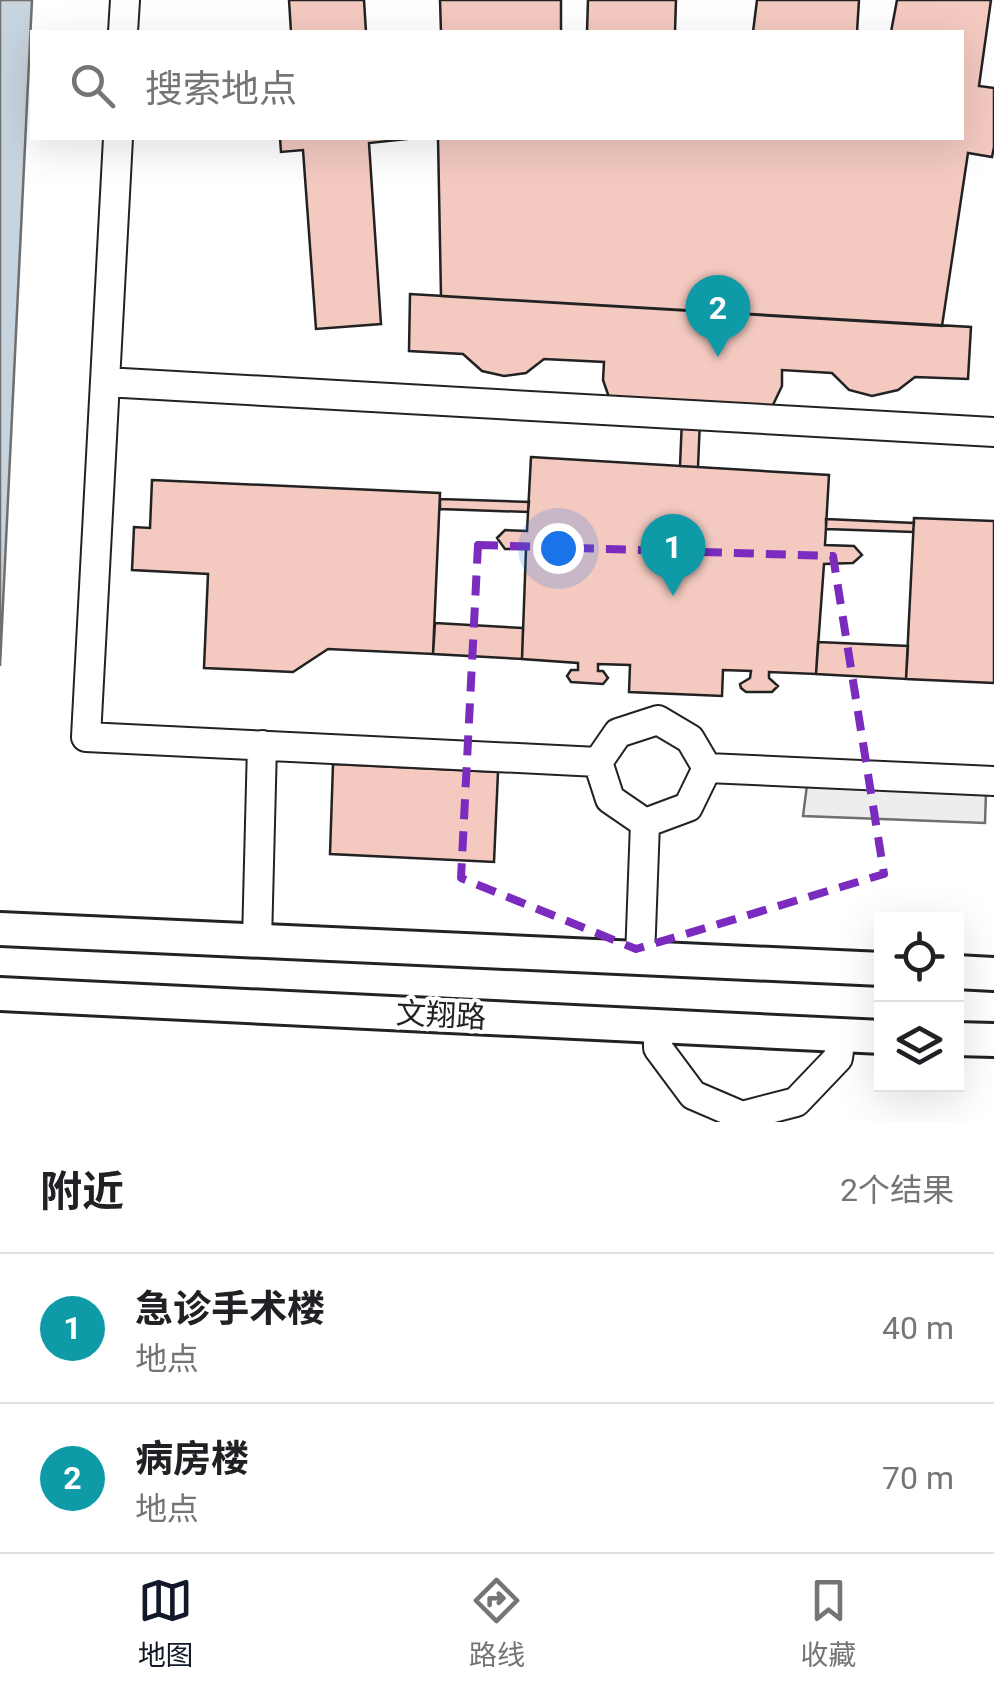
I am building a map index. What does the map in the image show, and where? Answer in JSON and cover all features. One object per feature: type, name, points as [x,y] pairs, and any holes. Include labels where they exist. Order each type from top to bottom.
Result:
[{"type":"main road","points":[[0,929],[874,969]]},
{"type":"main road","points":[[964,972],[994,974]]},
{"type":"main road","name":"文翔路","points":[[0,994],[874,1036]]},
{"type":"main road","points":[[964,1039],[994,1040]]},
{"type":"lane","points":[[123,30],[125,0]]},
{"type":"lane","points":[[118,140],[86,737],[598,762]]},
{"type":"lane","points":[[105,382],[994,432]]},
{"type":"lane","points":[[598,762],[618,733],[658,720],[690,738],[706,768]]},
{"type":"lane","points":[[257,941],[262,745]]},
{"type":"lane","points":[[598,762],[610,799],[645,823]]},
{"type":"lane","points":[[706,768],[994,780]]},
{"type":"lane","points":[[645,823],[688,807],[706,768]]},
{"type":"lane","points":[[640,958],[645,823]]},
{"type":"lane","points":[[658,1025],[658,1048],[693,1095],[742,1119],[796,1102],[838,1058],[841,1035]]},
{"type":"highlighted area","points":[[478,545],[833,556],[884,874],[636,949],[461,878]]},
{"type":"shaded area","points":[[0,0],[32,0],[30,30],[0,666]]},
{"type":"shaded area","points":[[807,785],[986,792],[985,823],[803,816]]},
{"type":"building","points":[[289,0],[364,0],[366,30],[291,30]]},
{"type":"building","points":[[440,0],[561,0],[561,30],[441,30]]},
{"type":"building","points":[[588,0],[676,0],[675,30],[587,30]]},
{"type":"building","points":[[757,0],[859,0],[857,30],[753,30]]},
{"type":"building","points":[[897,0],[991,0],[979,86],[994,88],[994,147],[992,157],[968,153],[942,326],[441,296],[438,140],[964,140],[964,30],[891,30]]},
{"type":"building","points":[[280,140],[397,140],[369,143],[381,324],[316,329],[303,150],[281,152]]},
{"type":"building","points":[[410,294],[971,327],[968,379],[915,377],[898,390],[872,396],[849,390],[832,373],[782,370],[782,386],[771,409],[612,406],[603,380],[604,362],[544,359],[526,373],[504,376],[482,371],[463,354],[409,351]]},
{"type":"building","points":[[682,419],[700,420],[698,467],[680,466]]},
{"type":"building","points":[[531,457],[829,475],[825,545],[854,546],[862,555],[853,563],[824,564],[816,674],[769,672],[769,678],[778,686],[772,692],[746,692],[740,684],[750,678],[751,671],[723,670],[722,696],[629,692],[630,665],[598,664],[598,671],[608,678],[603,684],[571,682],[567,676],[571,670],[578,670],[578,663],[522,659],[526,549],[505,549],[497,538],[505,530],[527,531]]},
{"type":"building","points":[[152,480],[440,493],[433,654],[328,649],[293,672],[204,668],[208,574],[132,570],[134,527],[150,528]]},
{"type":"building","points":[[440,499],[529,502],[528,512],[440,509]]},
{"type":"building","points":[[914,518],[994,521],[994,683],[906,679]]},
{"type":"building","points":[[826,519],[914,523],[913,532],[826,529]]},
{"type":"building","points":[[435,623],[523,628],[522,659],[433,654]]},
{"type":"building","points":[[818,642],[908,646],[906,679],[816,674]]},
{"type":"building","points":[[333,764],[498,772],[494,862],[330,854]]},
{"type":"place","name":"病房楼","points":[[718,357]]},
{"type":"place","name":"急诊手术楼","points":[[673,596]]}]
